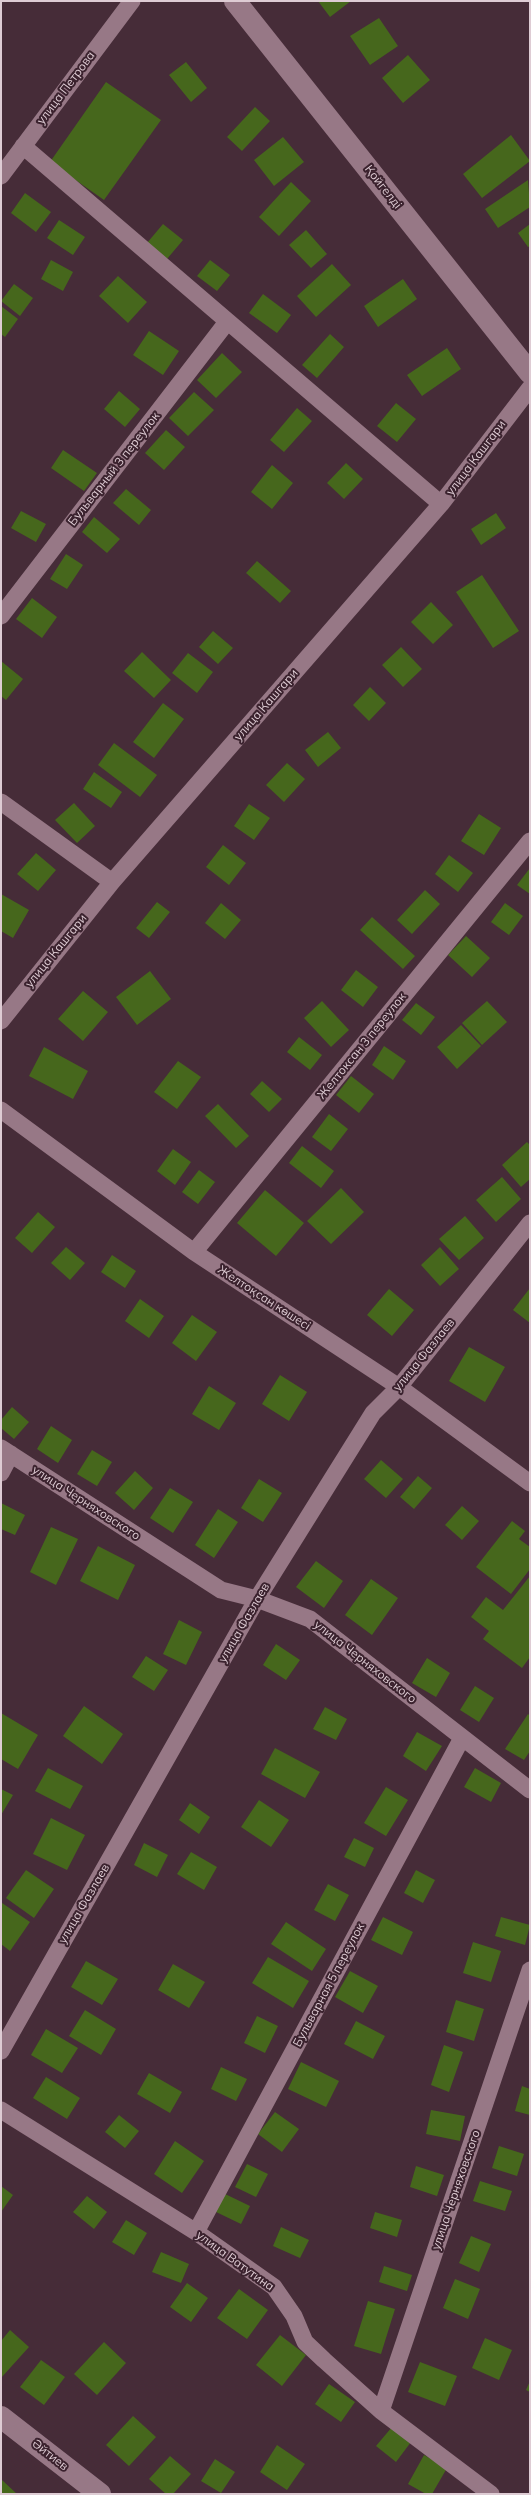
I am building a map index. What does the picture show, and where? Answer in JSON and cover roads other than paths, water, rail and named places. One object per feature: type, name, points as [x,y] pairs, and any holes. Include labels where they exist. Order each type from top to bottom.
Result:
[{"type":"street","name":"улица Петрова","points":[[1,176],[132,1]]},
{"type":"street","name":"Қойгелді","points":[[235,1],[529,374]]},
{"type":"street","points":[[23,146],[441,504]]},
{"type":"street","name":"Бульварный 3 переулок","points":[[1,616],[227,322]]},
{"type":"street","name":"улица Кашгари","points":[[1,1021],[112,882],[441,504],[529,374]]},
{"type":"street","points":[[1,802],[112,882]]},
{"type":"street","name":"Желтоксан 3 переулок","points":[[194,1252],[530,841]]},
{"type":"street","name":"Желтоқсан көшесі","points":[[1,1110],[194,1252],[399,1388],[530,1483]]},
{"type":"street","name":"улица Фазлаев","points":[[1,2051],[257,1598],[373,1414],[399,1388],[530,1223]]},
{"type":"street","points":[[1,1473],[6,1451]]},
{"type":"street","name":"улица Черняховского","points":[[6,1451],[221,1590],[257,1598],[310,1619],[530,1790]]},
{"type":"street","name":"Бульварная 5 переулок","points":[[196,2232],[462,1738]]},
{"type":"street","name":"улица Черняховского","points":[[381,2411],[530,1970]]},
{"type":"street","name":"улица Ватутина","points":[[1,2110],[196,2232],[274,2287],[294,2316],[305,2342],[381,2411],[491,2494]]},
{"type":"street","name":"Әйтиев","points":[[1,2417],[100,2494]]}]
